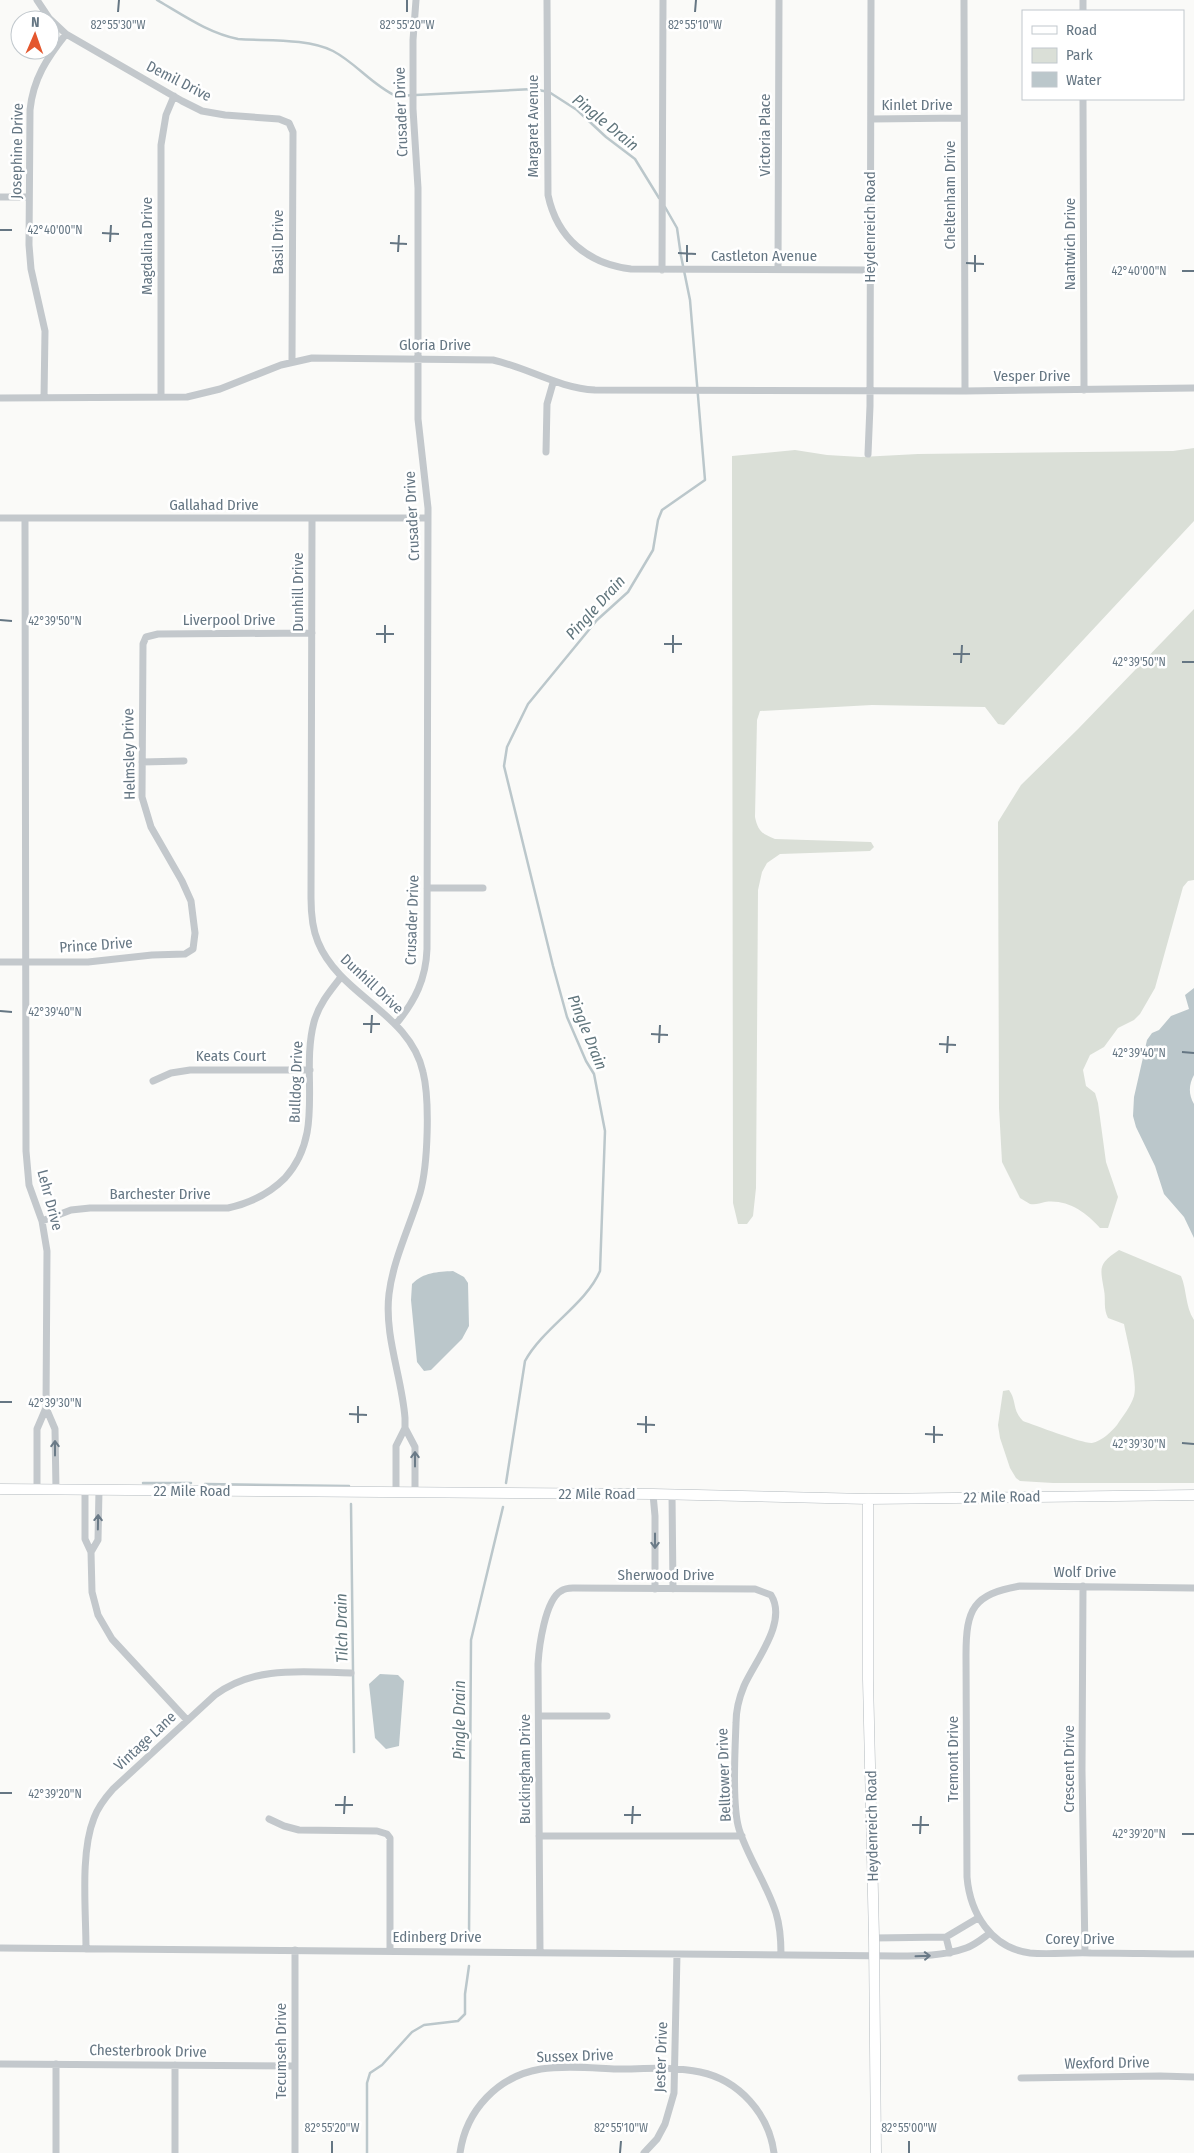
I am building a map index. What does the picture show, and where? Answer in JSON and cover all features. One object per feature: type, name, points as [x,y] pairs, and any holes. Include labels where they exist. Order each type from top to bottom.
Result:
[{"type":"street","name":"Demil Drive","points":[[37,0],[49,18],[66,34],[202,110],[225,115],[279,119],[289,123]]},
{"type":"street","name":"Crusader Drive","points":[[396,1024],[409,1007],[423,979],[426,954],[428,518],[427,490],[418,431],[418,188],[413,110],[413,40],[416,0]]},
{"type":"street","name":"Margaret Avenue","points":[[547,0],[548,195],[557,222],[574,245]]},
{"type":"street","points":[[662,270],[663,0]]},
{"type":"street","name":"Victoria Place","points":[[778,269],[779,0]]},
{"type":"street","name":"Heydenreich Road","points":[[868,454],[870,390],[871,0]]},
{"type":"street","name":"Cheltenham Drive","points":[[964,0],[964,390]]},
{"type":"street","name":"Josephine Drive","points":[[44,398],[45,331],[31,269],[29,197],[30,110],[33,91],[46,60],[66,34]]},
{"type":"street","name":"Magdalina Drive","points":[[161,397],[161,145],[166,115],[174,96]]},
{"type":"street","name":"Nantwich Drive","points":[[1083,100],[1084,390]]},
{"type":"street","name":"Kinlet Drive","points":[[871,118],[964,118]]},
{"type":"street","name":"Basil Drive","points":[[289,123],[293,132],[292,362]]},
{"type":"street","points":[[0,197],[29,197]]},
{"type":"street","name":"Castleton Avenue","points":[[574,245],[589,256],[609,265],[632,269],[870,270]]},
{"type":"street","name":"Gloria Drive","points":[[0,398],[187,397],[210,393],[292,362],[323,358],[493,360],[515,366],[554,382],[575,388],[595,390],[870,390]]},
{"type":"street","points":[[546,452],[547,404],[554,382]]},
{"type":"street","name":"Vesper Drive","points":[[870,390],[1194,388]]},
{"type":"street","name":"Gallahad Drive","points":[[0,518],[428,518]]},
{"type":"street","name":"Lehr Drive","points":[[25,518],[26,1164],[30,1185],[42,1221],[47,1251],[46,1408],[37,1429],[37,1490]]},
{"type":"street","name":"Dunhill Drive","points":[[312,518],[311,910],[317,941],[330,964],[341,976],[396,1024],[415,1050],[426,1084],[426,1154],[423,1180],[391,1282],[388,1305],[397,1378],[404,1408],[405,1428],[415,1447],[415,1493]]},
{"type":"street","name":"Liverpool Drive","points":[[146,637],[158,634],[312,633]]},
{"type":"street","name":"Helmsley Drive","points":[[146,637],[142,650],[142,797],[147,818],[191,901],[195,940],[193,949]]},
{"type":"street","points":[[142,762],[184,762]]},
{"type":"street","points":[[427,888],[482,888]]},
{"type":"street","name":"Prince Drive","points":[[0,962],[100,961],[152,955],[185,954],[193,949]]},
{"type":"street","name":"Bulldog Drive","points":[[275,1187],[290,1172],[304,1145],[309,1126],[312,1035],[317,1014],[324,998],[341,976]]},
{"type":"street","name":"Keats Court","points":[[153,1081],[172,1073],[190,1070],[310,1070]]},
{"type":"street","name":"Barchester Drive","points":[[42,1221],[71,1210],[90,1208],[228,1208],[257,1199],[275,1187]]},
{"type":"street","name":"Lehr Drive","points":[[46,1408],[55,1429],[56,1490]]},
{"type":"street","name":"Dunhill Drive","points":[[396,1492],[396,1446],[405,1428]]},
{"type":"street","name":"22 Mile Road","points":[[0,1490],[653,1494],[868,1500],[1194,1495]]},
{"type":"street","points":[[85,1490],[85,1539],[91,1552],[92,1592],[98,1615],[106,1632],[187,1720]]},
{"type":"street","points":[[91,1552],[98,1540],[99,1490]]},
{"type":"street","points":[[653,1494],[655,1516],[655,1588]]},
{"type":"street","points":[[672,1495],[673,1589]]},
{"type":"street","name":"Heydenreich Road","points":[[868,1500],[868,1679],[874,1938],[876,2153]]},
{"type":"street","name":"Wolf Drive","points":[[979,1600],[999,1590],[1020,1586],[1194,1588]]},
{"type":"street","name":"Crescent Drive","points":[[1083,1586],[1082,1770],[1085,1953]]},
{"type":"street","name":"Sherwood Drive","points":[[561,1591],[573,1588],[755,1589],[771,1595]]},
{"type":"street","name":"Buckingham Drive","points":[[540,1952],[540,1646],[551,1606],[561,1591]]},
{"type":"street","name":"Belltower Drive","points":[[771,1595],[776,1606],[772,1632],[744,1685],[736,1713],[736,1810],[742,1836],[776,1913],[781,1954]]},
{"type":"street","name":"Tremont Drive","points":[[978,1918],[971,1899],[967,1878],[966,1645],[968,1628],[979,1600]]},
{"type":"street","name":"Vintage Lane","points":[[86,1949],[87,1848],[94,1818],[113,1789],[223,1689],[251,1676],[285,1672],[351,1673]]},
{"type":"street","points":[[539,1716],[607,1716]]},
{"type":"street","points":[[269,1819],[299,1830],[377,1831],[387,1834],[391,1842],[390,1951]]},
{"type":"street","points":[[539,1836],[742,1836]]},
{"type":"street","points":[[874,1938],[946,1937],[978,1918]]},
{"type":"street","name":"Corey Drive","points":[[978,1918],[990,1933],[1004,1944],[1031,1953],[1194,1954]]},
{"type":"street","name":"Edinberg Drive","points":[[0,1948],[874,1956],[950,1953],[968,1947],[990,1933]]},
{"type":"street","points":[[946,1937],[950,1953]]},
{"type":"street","name":"Tecumseh Drive","points":[[294,1950],[295,2153]]},
{"type":"street","name":"Jester Drive","points":[[644,2153],[660,2134],[669,2114],[674,2093],[676,1954]]},
{"type":"street","name":"Chesterbrook Drive","points":[[0,2064],[295,2066]]},
{"type":"street","points":[[56,2064],[56,2153]]},
{"type":"street","points":[[175,2066],[175,2153]]},
{"type":"street","name":"Sussex Drive","points":[[460,2153],[467,2126],[484,2100],[511,2079],[542,2069],[675,2069],[708,2074],[726,2082],[741,2092],[754,2105],[765,2122],[774,2153]]},
{"type":"street","name":"Wexford Drive","points":[[1021,2078],[1194,2077]]},
{"type":"green space","points":[[1194,448],[1194,521],[1004,725],[998,724],[985,707],[872,705],[760,711],[757,720],[755,817],[761,831],[775,839],[871,842],[874,847],[870,851],[780,854],[767,863],[762,872],[758,890],[756,1188],[753,1216],[747,1224],[738,1224],[733,1203],[732,456],[795,450],[827,455],[861,457],[918,454],[1173,451]]},
{"type":"green space","points":[[1194,609],[1194,880],[1188,881],[1183,887],[1155,988],[1140,1014],[1134,1020],[1118,1028],[1104,1047],[1090,1055],[1083,1070],[1086,1086],[1095,1093],[1098,1103],[1106,1162],[1118,1197],[1108,1228],[1100,1228],[1089,1217],[1068,1205],[1053,1202],[1030,1204],[1020,1198],[1002,1162],[999,1108],[998,822],[1021,785]]},
{"type":"green space","points":[[1119,1250],[1181,1276],[1183,1281],[1189,1309],[1194,1320],[1194,1483],[1053,1483],[1020,1481],[1010,1468],[1000,1438],[998,1425],[1003,1391],[1009,1390],[1017,1413],[1023,1421],[1087,1443],[1096,1442],[1115,1428],[1133,1400],[1135,1381],[1124,1324],[1108,1318],[1101,1271],[1107,1259]]},
{"type":"water","points":[[1194,988],[1194,1075],[1190,1089],[1194,1104],[1194,1238],[1184,1217],[1164,1194],[1155,1166],[1136,1127],[1133,1116],[1134,1097],[1147,1040],[1171,1016],[1189,1009],[1185,995]]},
{"type":"water","points":[[453,1271],[464,1277],[468,1283],[469,1326],[462,1339],[431,1370],[424,1371],[417,1362],[411,1300],[412,1284],[426,1275],[436,1272]]},
{"type":"water","points":[[380,1674],[398,1675],[404,1681],[399,1746],[386,1749],[375,1738],[369,1684]]},
{"type":"waterway","name":"Pingle Drain","points":[[157,0],[196,23],[227,36],[238,39],[299,42],[333,51],[379,86],[396,96],[533,89],[549,92],[577,110],[606,137],[635,159],[659,198]]},
{"type":"waterway","name":"Pingle Drain","points":[[506,1483],[525,1361],[542,1338],[585,1294],[600,1271],[605,1131],[594,1074],[586,1061],[567,1017],[504,766],[507,747],[528,704],[597,620],[628,592],[653,550],[658,520],[662,510],[705,480],[690,300],[677,228],[665,207]]},
{"type":"waterway","name":"Tilch Drain","points":[[143,1483],[191,1483]]},
{"type":"waterway","name":"Tilch Drain","points":[[205,1484],[349,1486]]},
{"type":"waterway","name":"Tilch Drain","points":[[351,1504],[354,1752]]},
{"type":"waterway","name":"Pingle Drain","points":[[469,1937],[471,1640],[503,1507]]},
{"type":"waterway","name":"Pingle Drain","points":[[367,2153],[367,2083],[370,2073],[382,2065],[412,2032],[424,2025],[458,2021],[465,2014],[465,1994],[469,1966]]}]
